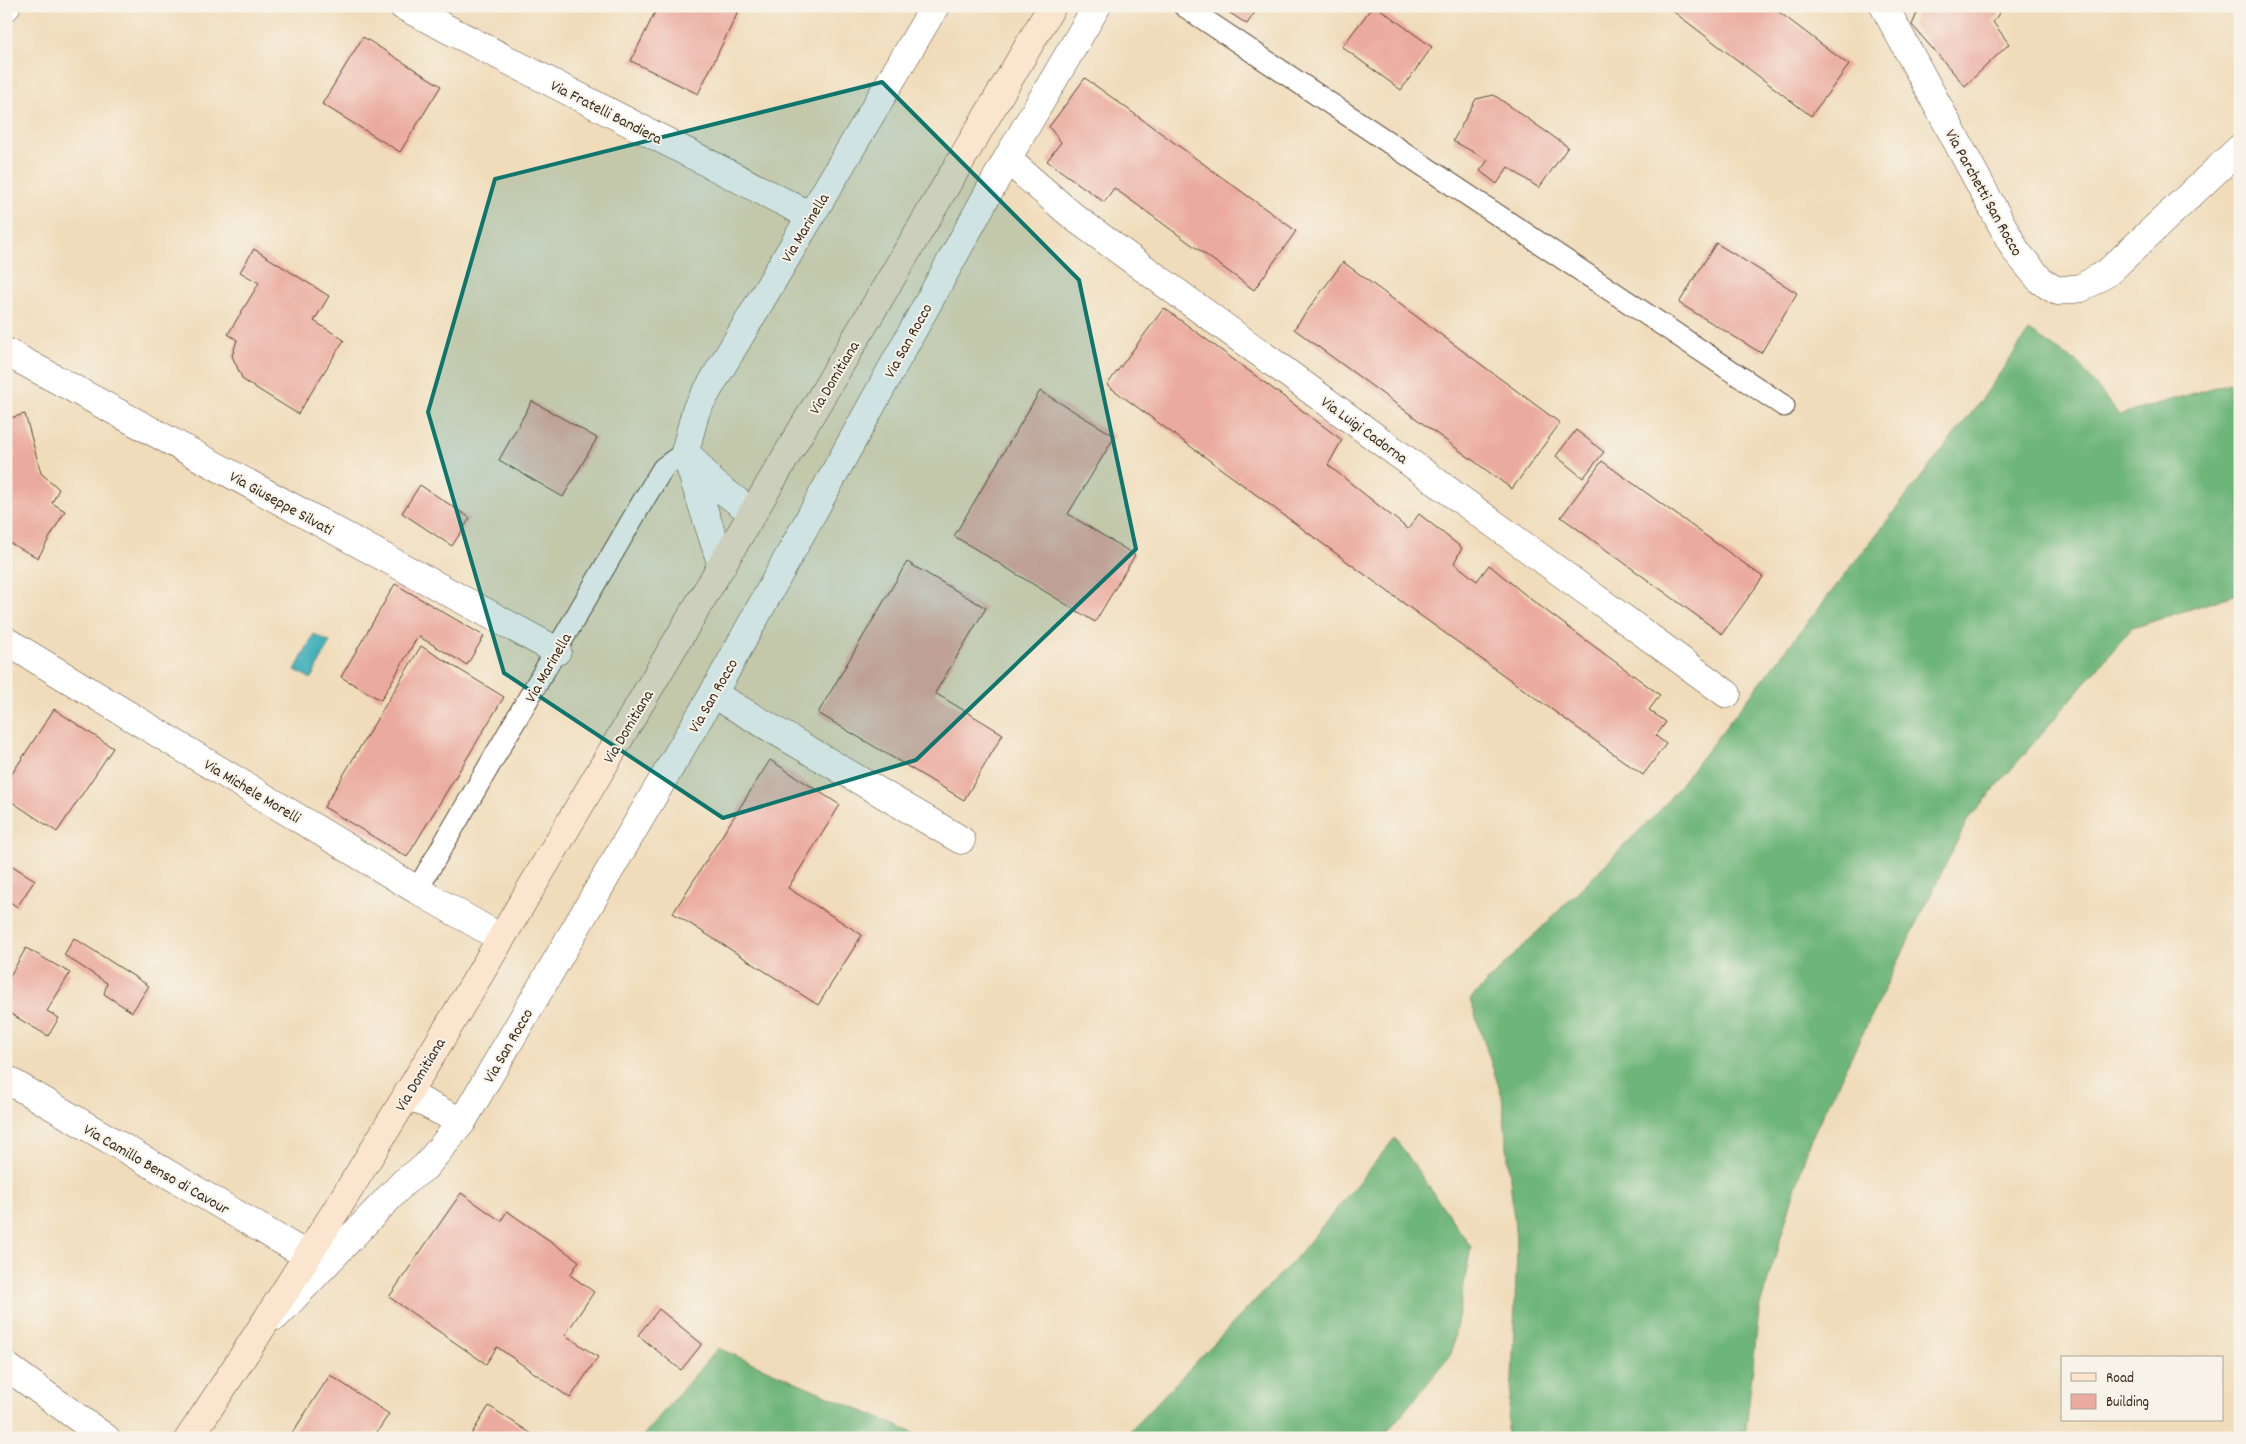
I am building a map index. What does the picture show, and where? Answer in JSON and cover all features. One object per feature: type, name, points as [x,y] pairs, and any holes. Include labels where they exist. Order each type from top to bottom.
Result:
[{"type":"street","name":"Via Fratelli Bandiera","points":[[403,6],[811,216]]},
{"type":"street","name":"Via Marinella","points":[[685,452],[696,410],[935,6]]},
{"type":"street","name":"Via Domitiana","points":[[189,1438],[259,1334],[407,1094],[722,566],[1052,6]]},
{"type":"street","name":"Via San Rocco","points":[[259,1334],[404,1182],[425,1166],[462,1122],[713,694],[1007,158],[1097,6]]},
{"type":"street","name":"Via Parchetti San Rocco","points":[[1884,6],[2016,251],[2041,281],[2056,291],[2081,288],[2107,273],[2240,148]]},
{"type":"street","name":"Via Luigi Cadorna","points":[[1007,158],[1075,218],[1727,694]]},
{"type":"street","name":"Via Giuseppe Silvati","points":[[6,352],[557,651]]},
{"type":"street","points":[[685,452],[713,483],[752,513]]},
{"type":"street","points":[[685,452],[722,566]]},
{"type":"street","name":"Via Michele Morelli","points":[[6,641],[417,890],[501,938]]},
{"type":"street","points":[[713,694],[961,840]]},
{"type":"street","name":"Via Camillo Benso di Cavour","points":[[6,1079],[308,1256]]},
{"type":"street","points":[[407,1094],[462,1122]]},
{"type":"street","points":[[6,1366],[106,1438]]},
{"type":"lane","points":[[1184,6],[1784,406]]},
{"type":"lane","name":"Via Marinella","points":[[417,890],[663,468],[685,452]]},
{"type":"highlighted area","points":[[882,82],[1079,280],[1136,549],[916,760],[723,818],[504,673],[428,412],[495,179]]},
{"type":"green space","points":[[2029,331],[2079,364],[2119,415],[2240,380],[2240,593],[2132,628],[1967,821],[1809,1143],[1759,1310],[1745,1438],[1506,1438],[1512,1380],[1517,1250],[1502,1096],[1470,999],[1662,808],[1980,402]]},
{"type":"green space","points":[[1395,1138],[1471,1247],[1451,1355],[1382,1438],[1123,1438],[1295,1259]]},
{"type":"green space","points":[[718,1348],[925,1438],[641,1438]]},
{"type":"water","points":[[314,634],[330,642],[311,679],[295,670]]},
{"type":"building","points":[[658,6],[741,6],[698,94],[631,61]]},
{"type":"building","points":[[1219,6],[1259,6],[1247,24]]},
{"type":"building","points":[[1373,6],[1376,6],[1432,47],[1401,90],[1342,47]]},
{"type":"building","points":[[1666,6],[1771,6],[1849,65],[1811,116]]},
{"type":"building","points":[[1920,6],[1994,6],[2000,12],[1993,22],[2009,44],[1965,86],[1912,25]]},
{"type":"building","points":[[363,37],[441,86],[400,152],[322,104]]},
{"type":"building","points":[[1085,78],[1296,231],[1254,290],[1114,188],[1104,202],[1047,161],[1061,142],[1049,127]]},
{"type":"building","points":[[1494,95],[1568,147],[1539,188],[1508,167],[1497,184],[1480,171],[1488,160],[1453,141],[1476,99]]},
{"type":"building","points":[[1716,243],[1797,293],[1761,353],[1679,303]]},
{"type":"building","points":[[254,249],[329,296],[314,321],[344,340],[298,414],[243,380],[232,356],[237,340],[228,334],[259,283],[240,272]]},
{"type":"building","points":[[1343,262],[1560,423],[1512,489],[1294,329]]},
{"type":"building","points":[[1164,308],[1342,440],[1328,465],[1408,529],[1419,514],[1462,548],[1454,563],[1477,581],[1489,565],[1533,601],[1660,695],[1649,710],[1666,722],[1656,736],[1666,744],[1643,775],[1417,613],[1107,385]]},
{"type":"building","points":[[1040,391],[1115,436],[1068,514],[1135,555],[1095,622],[954,536]]},
{"type":"building","points":[[532,401],[597,438],[563,497],[499,460]]},
{"type":"building","points":[[25,414],[41,473],[59,489],[52,503],[65,511],[38,558],[6,541],[6,419]]},
{"type":"building","points":[[1576,430],[1604,452],[1583,478],[1556,456]]},
{"type":"building","points":[[1602,461],[1763,577],[1722,634],[1561,517]]},
{"type":"building","points":[[420,485],[470,518],[452,546],[402,513]]},
{"type":"building","points":[[907,562],[986,608],[935,693],[1003,734],[964,800],[818,713]]},
{"type":"building","points":[[395,584],[484,636],[467,665],[418,636],[381,700],[341,677]]},
{"type":"building","points":[[421,646],[504,697],[407,857],[324,807]]},
{"type":"building","points":[[54,709],[113,748],[57,832],[6,798],[6,783]]},
{"type":"building","points":[[770,760],[840,805],[788,888],[862,935],[818,1005],[673,913]]},
{"type":"building","points":[[6,862],[35,880],[17,907],[9,901],[6,906]]},
{"type":"building","points":[[74,938],[149,986],[132,1012],[104,994],[107,983],[64,955]]},
{"type":"building","points":[[26,948],[70,973],[47,1011],[59,1018],[48,1036],[6,1011],[6,983]]},
{"type":"building","points":[[461,1193],[501,1221],[507,1211],[579,1261],[570,1275],[594,1292],[565,1335],[598,1357],[570,1398],[497,1347],[486,1364],[389,1297]]},
{"type":"building","points":[[659,1309],[702,1344],[681,1370],[638,1335]]},
{"type":"building","points":[[330,1375],[389,1414],[373,1438],[289,1438]]},
{"type":"building","points":[[489,1406],[538,1438],[469,1438]]}]
